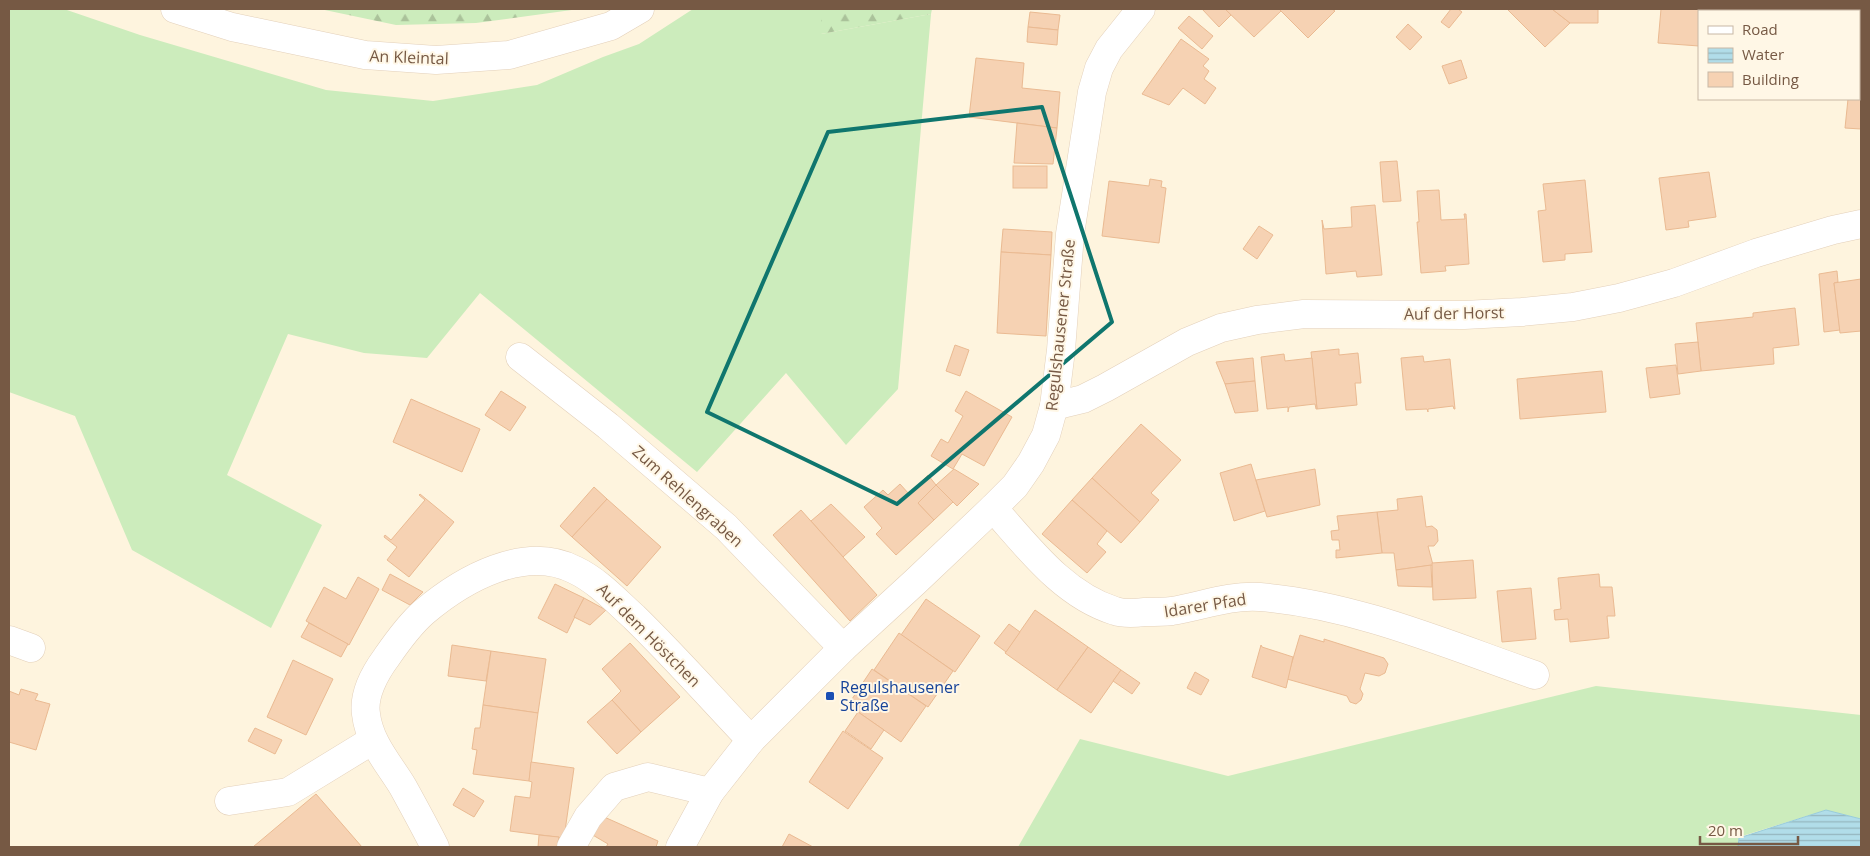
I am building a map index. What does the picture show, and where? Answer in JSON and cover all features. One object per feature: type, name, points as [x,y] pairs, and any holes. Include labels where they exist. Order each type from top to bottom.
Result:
[{"type":"street","name":"An Kleintal","points":[[175,9],[232,27],[364,56],[436,60],[509,55],[611,26],[640,9]]},
{"type":"street","name":"Regulshausener Straße","points":[[680,847],[710,792],[751,740],[843,648],[993,508],[1015,486],[1031,463],[1046,435],[1054,406],[1061,350],[1070,234],[1092,92],[1099,68],[1109,49],[1141,9]]},
{"type":"street","name":"Auf der Horst","points":[[1054,406],[1083,398],[1106,388],[1187,342],[1221,328],[1257,320],[1304,314],[1464,315],[1573,307],[1620,298],[1674,283],[1756,252],[1861,224]]},
{"type":"street","name":"Zum Rehlengraben","points":[[520,357],[608,426],[726,527],[843,648]]},
{"type":"street","name":"Idarer Pfad","points":[[993,508],[1035,555],[1068,586],[1092,602],[1117,612],[1172,611],[1236,597],[1284,600],[1345,611],[1376,619],[1536,675]]},
{"type":"street","name":"Auf dem Höstchen","points":[[435,847],[402,786],[373,740],[365,713],[368,690],[380,667],[400,637],[424,613],[454,590],[489,571],[521,562],[548,560],[574,569],[598,583],[665,647],[751,740]]},
{"type":"street","points":[[229,801],[288,792],[373,740]]},
{"type":"street","points":[[571,847],[588,818],[614,787],[648,776],[710,792]]},
{"type":"highlighted area","points":[[1042,107],[1112,322],[897,504],[707,412],[828,132]]},
{"type":"green space","points":[[9,9],[64,9],[140,35],[326,90],[433,101],[537,85],[639,44],[693,9],[821,9],[821,34],[931,14],[898,389],[846,445],[786,373],[697,472],[480,293],[427,358],[364,353],[288,334],[227,475],[322,525],[271,628],[132,550],[75,416],[9,392]]},
{"type":"green space","points":[[320,9],[579,9],[476,23],[396,25]]},
{"type":"green space","points":[[821,9],[932,9],[931,14],[821,34]]},
{"type":"green space","points":[[1596,686],[1861,715],[1861,819],[1826,810],[1739,837],[1738,847],[1018,847],[1080,739],[1228,776]]},
{"type":"water","points":[[1826,810],[1861,819],[1861,847],[1738,847],[1739,838]]},
{"type":"building","points":[[1202,9],[1225,9],[1231,15],[1219,27]]},
{"type":"building","points":[[1225,9],[1279,9],[1281,11],[1254,37]]},
{"type":"building","points":[[1279,9],[1332,9],[1335,11],[1308,38]]},
{"type":"building","points":[[1451,9],[1458,9],[1462,12],[1449,28],[1441,22]]},
{"type":"building","points":[[1507,9],[1552,9],[1570,23],[1545,47]]},
{"type":"building","points":[[1552,9],[1598,9],[1598,23],[1570,23]]},
{"type":"building","points":[[1661,9],[1735,9],[1698,10],[1698,46],[1658,43]]},
{"type":"building","points":[[1030,12],[1060,15],[1058,30],[1028,27]]},
{"type":"building","points":[[1189,16],[1213,36],[1202,49],[1178,28]]},
{"type":"building","points":[[1408,24],[1422,37],[1410,50],[1396,37]]},
{"type":"building","points":[[1028,27],[1058,30],[1057,45],[1027,42]]},
{"type":"building","points":[[1181,39],[1209,59],[1203,66],[1209,71],[1204,79],[1216,88],[1205,104],[1183,88],[1169,105],[1142,94]]},
{"type":"building","points":[[976,58],[1024,63],[1022,88],[1060,92],[1057,128],[969,117]]},
{"type":"building","points":[[1461,60],[1467,78],[1449,84],[1442,66]]},
{"type":"building","points":[[1861,99],[1861,129],[1845,128],[1848,100]]},
{"type":"building","points":[[1017,123],[1057,128],[1053,164],[1014,163]]},
{"type":"building","points":[[1397,161],[1401,201],[1383,202],[1380,162]]},
{"type":"building","points":[[1013,166],[1047,166],[1047,188],[1013,188]]},
{"type":"building","points":[[1709,172],[1716,217],[1688,221],[1689,227],[1666,230],[1659,178]]},
{"type":"building","points":[[1150,179],[1162,181],[1161,187],[1166,188],[1159,243],[1102,236],[1109,181],[1149,186]]},
{"type":"building","points":[[1585,180],[1592,252],[1565,254],[1565,260],[1543,262],[1538,211],[1546,210],[1543,184]]},
{"type":"building","points":[[1439,190],[1441,220],[1465,219],[1464,214],[1466,214],[1469,264],[1445,266],[1446,271],[1421,273],[1417,222],[1419,222],[1417,191]]},
{"type":"building","points":[[1375,205],[1382,275],[1357,277],[1356,271],[1326,274],[1322,220],[1324,229],[1352,227],[1351,207]]},
{"type":"building","points":[[1259,226],[1273,235],[1257,259],[1243,249]]},
{"type":"building","points":[[1003,229],[1052,232],[1051,255],[1001,252]]},
{"type":"building","points":[[1001,252],[1051,255],[1046,336],[997,333]]},
{"type":"building","points":[[1837,271],[1838,282],[1834,283],[1840,330],[1824,332],[1819,274]]},
{"type":"building","points":[[1861,279],[1861,331],[1840,333],[1834,283]]},
{"type":"building","points":[[1795,308],[1799,345],[1773,348],[1774,364],[1701,371],[1696,323],[1753,317],[1753,313]]},
{"type":"building","points":[[1698,342],[1701,371],[1678,374],[1675,344]]},
{"type":"building","points":[[955,345],[969,350],[960,376],[946,371]]},
{"type":"building","points":[[1339,349],[1339,355],[1358,353],[1361,383],[1355,383],[1357,405],[1317,409],[1311,352]]},
{"type":"building","points":[[1284,354],[1285,361],[1312,358],[1317,409],[1315,404],[1289,407],[1288,412],[1288,407],[1267,409],[1261,357]]},
{"type":"building","points":[[1423,356],[1424,362],[1450,359],[1455,409],[1453,406],[1428,409],[1428,412],[1427,409],[1406,410],[1401,358]]},
{"type":"building","points":[[1253,358],[1255,381],[1225,384],[1216,362]]},
{"type":"building","points":[[1676,365],[1680,394],[1650,398],[1646,368]]},
{"type":"building","points":[[1602,371],[1606,412],[1520,419],[1517,379]]},
{"type":"building","points":[[1255,381],[1258,411],[1235,413],[1225,384]]},
{"type":"building","points":[[501,391],[526,407],[510,431],[485,415]]},
{"type":"building","points":[[966,391],[1012,417],[984,466],[962,454],[953,469],[931,456],[941,439],[948,443],[963,416],[955,411]]},
{"type":"building","points":[[411,399],[480,429],[462,472],[393,442]]},
{"type":"building","points":[[1141,424],[1181,460],[1151,493],[1159,500],[1140,522],[1092,478]]},
{"type":"building","points":[[1251,464],[1265,511],[1234,521],[1220,473]]},
{"type":"building","points":[[954,469],[979,484],[957,506],[936,485]]},
{"type":"building","points":[[1315,469],[1320,505],[1267,517],[1256,480]]},
{"type":"building","points":[[928,475],[936,485],[918,503],[934,520],[896,555],[876,534],[882,528],[864,507],[883,490],[888,495],[900,484],[909,494]]},
{"type":"building","points":[[1092,478],[1140,522],[1121,543],[1072,500]]},
{"type":"building","points":[[936,485],[953,502],[934,520],[918,503]]},
{"type":"building","points":[[594,487],[607,499],[572,537],[560,526]]},
{"type":"building","points":[[420,494],[454,522],[409,577],[387,560],[397,547],[384,537],[385,535],[391,540],[425,500]]},
{"type":"building","points":[[1422,496],[1426,527],[1432,526],[1437,530],[1438,541],[1434,546],[1428,546],[1433,565],[1396,570],[1394,553],[1382,553],[1377,512],[1398,510],[1397,499]]},
{"type":"building","points":[[607,499],[661,547],[627,586],[572,537]]},
{"type":"building","points":[[1072,500],[1107,531],[1097,544],[1106,552],[1087,573],[1042,534]]},
{"type":"building","points":[[831,504],[865,537],[843,557],[811,521]]},
{"type":"building","points":[[801,510],[877,595],[850,621],[773,535]]},
{"type":"building","points":[[1377,512],[1382,553],[1336,558],[1336,550],[1340,550],[1339,540],[1332,540],[1331,531],[1339,530],[1337,516]]},
{"type":"building","points":[[1473,560],[1476,598],[1433,600],[1432,563]]},
{"type":"building","points":[[1431,565],[1432,587],[1398,586],[1396,570]]},
{"type":"building","points":[[390,574],[423,592],[410,605],[382,590]]},
{"type":"building","points":[[1599,574],[1600,587],[1612,587],[1615,616],[1607,616],[1609,638],[1570,642],[1568,619],[1555,620],[1554,610],[1561,609],[1558,578]]},
{"type":"building","points":[[358,577],[379,589],[349,645],[306,621],[324,587],[346,599]]},
{"type":"building","points":[[555,584],[584,598],[567,633],[538,618]]},
{"type":"building","points":[[1531,588],[1536,639],[1502,642],[1497,591]]},
{"type":"building","points":[[584,598],[606,610],[590,625],[574,617]]},
{"type":"building","points":[[926,599],[980,636],[955,672],[901,635]]},
{"type":"building","points":[[1035,610],[1088,647],[1057,690],[1005,653]]},
{"type":"building","points":[[309,623],[348,644],[341,657],[301,637]]},
{"type":"building","points":[[1009,624],[1020,632],[1006,652],[994,643]]},
{"type":"building","points":[[899,633],[953,671],[928,707],[874,670]]},
{"type":"building","points":[[1300,635],[1324,642],[1324,639],[1384,658],[1388,664],[1385,673],[1379,676],[1365,673],[1360,689],[1363,694],[1361,700],[1356,704],[1350,702],[1347,696],[1287,679]]},
{"type":"building","points":[[630,643],[680,697],[641,732],[612,700],[621,691],[602,669]]},
{"type":"building","points":[[452,645],[491,651],[486,681],[448,676]]},
{"type":"building","points":[[1261,645],[1262,647],[1293,657],[1286,688],[1252,677]]},
{"type":"building","points":[[1088,647],[1121,670],[1091,713],[1057,690]]},
{"type":"building","points":[[491,651],[546,659],[538,713],[483,705]]},
{"type":"building","points":[[293,660],[333,679],[306,735],[267,717]]},
{"type":"building","points":[[872,669],[926,706],[901,742],[848,705]]},
{"type":"building","points":[[1121,670],[1140,683],[1132,694],[1113,681]]},
{"type":"building","points":[[1195,672],[1209,680],[1201,695],[1187,688]]},
{"type":"building","points":[[21,689],[38,694],[35,700],[50,704],[36,750],[9,742],[9,691],[19,695]]},
{"type":"building","points":[[612,700],[641,732],[617,754],[587,722]]},
{"type":"building","points":[[483,705],[538,713],[529,781],[473,774],[477,750],[472,749],[475,728],[480,728]]},
{"type":"building","points":[[858,712],[884,730],[871,749],[845,731]]},
{"type":"building","points":[[255,728],[282,740],[275,754],[248,741]]},
{"type":"building","points":[[843,731],[883,758],[848,809],[809,782]]},
{"type":"building","points":[[531,762],[574,768],[564,838],[510,831],[515,796],[530,798],[532,782],[529,781]]},
{"type":"building","points":[[463,788],[484,801],[474,817],[453,805]]},
{"type":"building","points":[[316,794],[362,847],[253,847]]},
{"type":"building","points":[[602,816],[658,841],[656,847],[606,847],[608,844],[591,834]]},
{"type":"building","points":[[789,834],[813,847],[782,847]]},
{"type":"building","points":[[539,835],[559,837],[557,847],[538,847]]},
{"type":"place","name":"Regulshausener Straße","points":[[830,696]]}]
